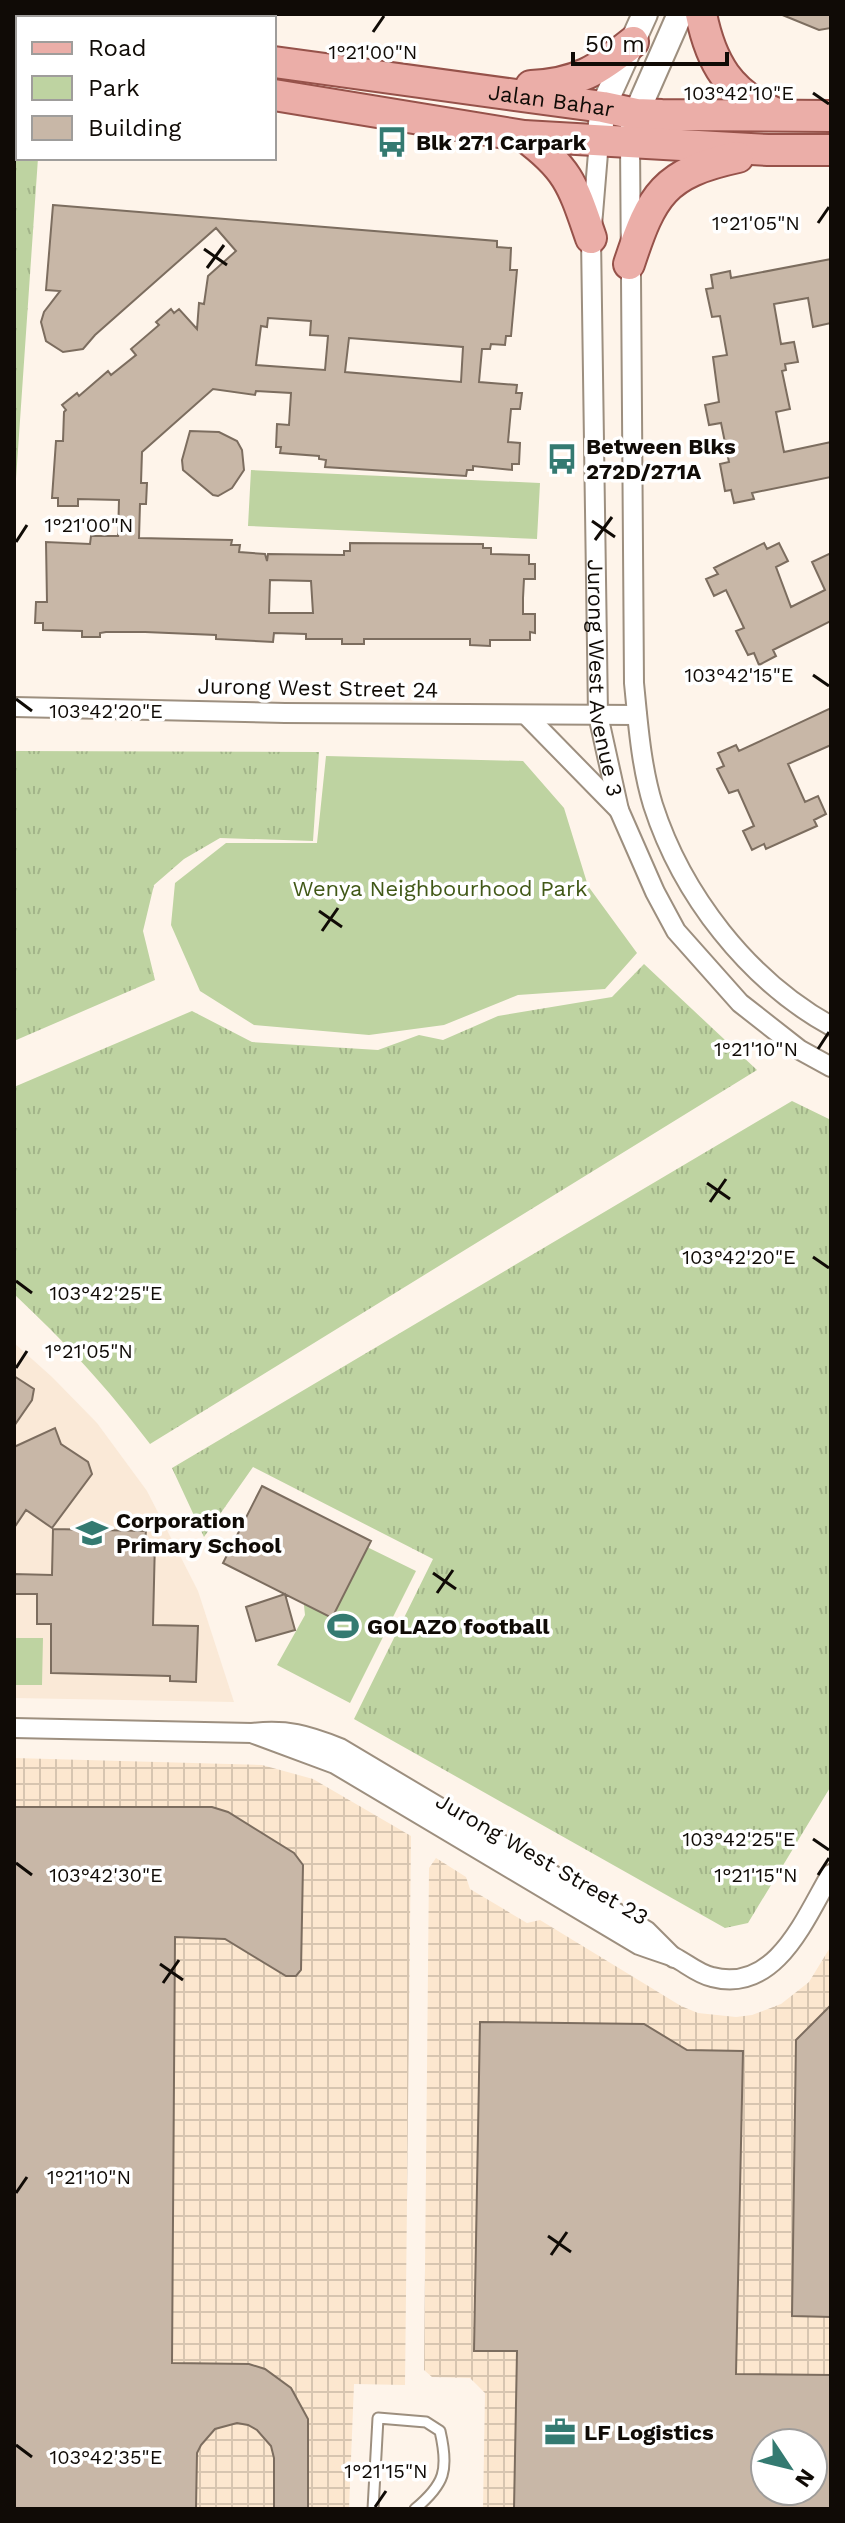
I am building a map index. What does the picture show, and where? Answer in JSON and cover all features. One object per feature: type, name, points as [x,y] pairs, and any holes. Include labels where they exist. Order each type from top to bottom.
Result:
[{"type":"main road","points":[[701,14],[716,63],[736,91],[757,106],[786,117]]},
{"type":"main road","points":[[477,90],[559,85],[585,76],[633,42]]},
{"type":"main road","name":"Jalan Bahar","points":[[276,62],[603,107],[633,128],[768,150],[831,150]]},
{"type":"main road","name":"Jalan Bahar","points":[[276,95],[524,136],[599,141],[633,128],[831,116]]},
{"type":"main road","points":[[524,136],[561,167],[578,200],[591,238]]},
{"type":"main road","points":[[629,264],[652,201],[663,188],[709,163],[768,150]]},
{"type":"street","name":"Jurong West Avenue 3","points":[[645,14],[603,107],[591,238],[598,715],[619,810],[676,931],[740,1003],[800,1050],[831,1067]]},
{"type":"street","points":[[633,128],[680,14]]},
{"type":"street","name":"Jurong West Avenue 3","points":[[633,128],[629,264],[634,683],[653,804],[682,872],[715,923],[761,975],[831,1026]]},
{"type":"street","name":"Jurong West Street 24","points":[[14,707],[637,715]]},
{"type":"street","points":[[526,715],[619,810]]},
{"type":"street","name":"Jurong West Street 23","points":[[14,1728],[252,1733],[280,1730],[306,1735],[340,1748],[647,1931],[674,1958],[709,1977],[746,1978],[765,1969],[789,1944],[831,1874]]},
{"type":"lane","points":[[373,2509],[378,2418],[426,2422],[440,2431],[444,2449],[442,2477],[438,2488],[415,2509]]},
{"type":"shaded area","name":"Corporation Primary School","points":[[14,1343],[97,1423],[147,1491],[198,1591],[234,1702],[14,1698]]},
{"type":"shaded area","points":[[14,1758],[262,1765],[313,1779],[411,1836],[405,2385],[354,2384],[349,2509],[14,2509]]},
{"type":"shaded area","points":[[436,1858],[466,1877],[470,1889],[527,1923],[540,1920],[681,2006],[698,2013],[736,2017],[752,2015],[781,2004],[809,1982],[831,1946],[831,2509],[483,2509],[485,2393],[470,2378],[432,2377],[424,2370],[429,1868]]},
{"type":"green space","points":[[16,107],[16,160],[38,160],[14,508]]},
{"type":"green space","points":[[251,470],[540,483],[537,539],[248,526]]},
{"type":"green space","points":[[14,751],[319,752],[313,841],[220,838],[184,859],[154,885],[143,931],[155,980],[14,1041]]},
{"type":"green space","name":"Wenya Neighbourhood Park","points":[[326,756],[523,761],[564,808],[588,886],[637,953],[605,989],[518,995],[444,1025],[369,1035],[254,1025],[200,991],[171,925],[175,883],[226,843],[317,843]]},
{"type":"green space","points":[[644,964],[757,1070],[150,1444],[85,1366],[14,1294],[14,1087],[192,1011],[252,1042],[378,1050],[419,1035],[443,1040],[498,1016],[612,997]]},
{"type":"green space","points":[[792,1101],[831,1120],[831,1786],[748,1923],[725,1928],[354,1719],[433,1559],[253,1467],[204,1537],[172,1468]]},
{"type":"green space","name":"GOLAZO football","points":[[367,1547],[416,1571],[350,1703],[277,1665],[305,1615],[303,1596]]},
{"type":"green space","points":[[14,1638],[43,1638],[42,1685],[14,1685]]},
{"type":"building","points":[[780,14],[831,14],[831,28],[819,30]]},
{"type":"building","points":[[53,205],[497,241],[497,247],[511,248],[510,270],[517,270],[511,336],[506,336],[505,345],[491,344],[490,349],[482,349],[479,382],[517,385],[516,393],[522,393],[520,409],[511,409],[508,442],[520,443],[519,464],[512,464],[512,470],[473,466],[473,470],[467,470],[466,476],[325,467],[326,460],[319,459],[319,456],[280,453],[281,447],[276,447],[277,424],[289,425],[291,393],[256,391],[255,395],[213,389],[142,452],[141,483],[147,483],[146,504],[140,504],[139,538],[232,540],[231,545],[240,545],[239,552],[265,554],[267,561],[268,554],[344,555],[344,551],[350,551],[350,543],[483,544],[483,548],[491,548],[491,554],[529,555],[529,564],[535,564],[535,579],[524,579],[523,614],[535,614],[535,633],[530,632],[530,640],[490,640],[490,646],[470,645],[470,639],[364,639],[364,644],[342,644],[342,639],[306,639],[306,634],[274,633],[273,642],[216,639],[216,635],[145,632],[106,632],[100,633],[100,637],[82,637],[82,631],[43,630],[43,623],[35,623],[36,602],[47,602],[46,542],[90,544],[91,536],[118,536],[119,500],[78,499],[78,506],[58,506],[58,498],[52,498],[56,441],[63,441],[66,410],[62,405],[77,393],[79,396],[108,371],[111,375],[136,355],[131,349],[159,325],[156,322],[171,309],[174,313],[179,309],[197,329],[199,303],[204,304],[208,276],[236,251],[216,228],[83,349],[63,352],[46,341],[41,322],[44,312],[60,291],[46,290]],"holes":[[[268,318],[311,321],[310,335],[328,336],[325,370],[256,365],[261,326],[267,327]],[[349,338],[463,347],[461,382],[345,372]],[[270,580],[311,581],[313,613],[269,613]]]},
{"type":"building","points":[[831,259],[831,323],[813,327],[808,298],[774,304],[781,344],[794,342],[798,362],[785,364],[786,370],[782,371],[790,409],[776,412],[784,452],[831,442],[831,477],[752,493],[754,499],[734,503],[731,490],[725,491],[720,464],[729,462],[721,423],[709,425],[705,405],[719,402],[713,357],[727,355],[720,316],[712,317],[706,289],[713,288],[711,275],[730,271],[731,278]]},
{"type":"building","points":[[190,431],[219,432],[237,441],[242,450],[244,470],[232,488],[218,496],[213,495],[183,470],[182,460]]},
{"type":"building","points":[[764,543],[767,549],[779,543],[788,561],[776,567],[791,607],[825,590],[812,562],[831,553],[831,621],[773,650],[776,656],[759,665],[754,653],[748,655],[736,631],[744,628],[726,590],[714,596],[706,579],[718,574],[714,568]]},
{"type":"building","points":[[831,708],[831,745],[788,764],[805,802],[818,796],[826,814],[814,820],[817,826],[766,849],[764,844],[752,850],[743,831],[754,826],[738,790],[729,793],[717,769],[724,766],[718,753],[736,745],[739,751]]},
{"type":"building","points":[[14,1376],[34,1389],[32,1400],[14,1426]]},
{"type":"building","points":[[55,1428],[61,1444],[88,1462],[92,1474],[52,1528],[26,1510],[14,1528],[14,1447]]},
{"type":"building","points":[[262,1486],[371,1541],[332,1618],[223,1563]]},
{"type":"building","points":[[53,1529],[146,1531],[145,1540],[155,1540],[153,1625],[198,1626],[196,1682],[170,1681],[170,1676],[51,1673],[51,1624],[37,1624],[37,1594],[14,1594],[14,1574],[52,1575]]},
{"type":"building","points":[[285,1594],[295,1630],[256,1641],[246,1607]]},
{"type":"building","points":[[14,1807],[212,1807],[228,1812],[294,1853],[303,1865],[301,1970],[296,1976],[286,1976],[225,1939],[175,1937],[172,2363],[249,2364],[265,2369],[291,2388],[308,2419],[308,2509],[274,2509],[274,2458],[271,2446],[257,2430],[237,2423],[215,2429],[197,2453],[196,2509],[14,2509]]},
{"type":"building","points":[[831,2005],[831,2317],[792,2316],[796,2040]]},
{"type":"building","points":[[480,2022],[644,2024],[687,2050],[743,2051],[736,2374],[831,2375],[831,2509],[514,2509],[517,2351],[474,2351]]},
{"type":"place","name":"Blk 271 Carpark","points":[[392,142]]},
{"type":"place","name":"Between Blks 272D/271A","points":[[562,459]]},
{"type":"place","name":"Corporation Primary School","points":[[92,1533]]},
{"type":"place","name":"GOLAZO football","points":[[343,1626]]},
{"type":"place","name":"LF Logistics","points":[[560,2432]]}]
